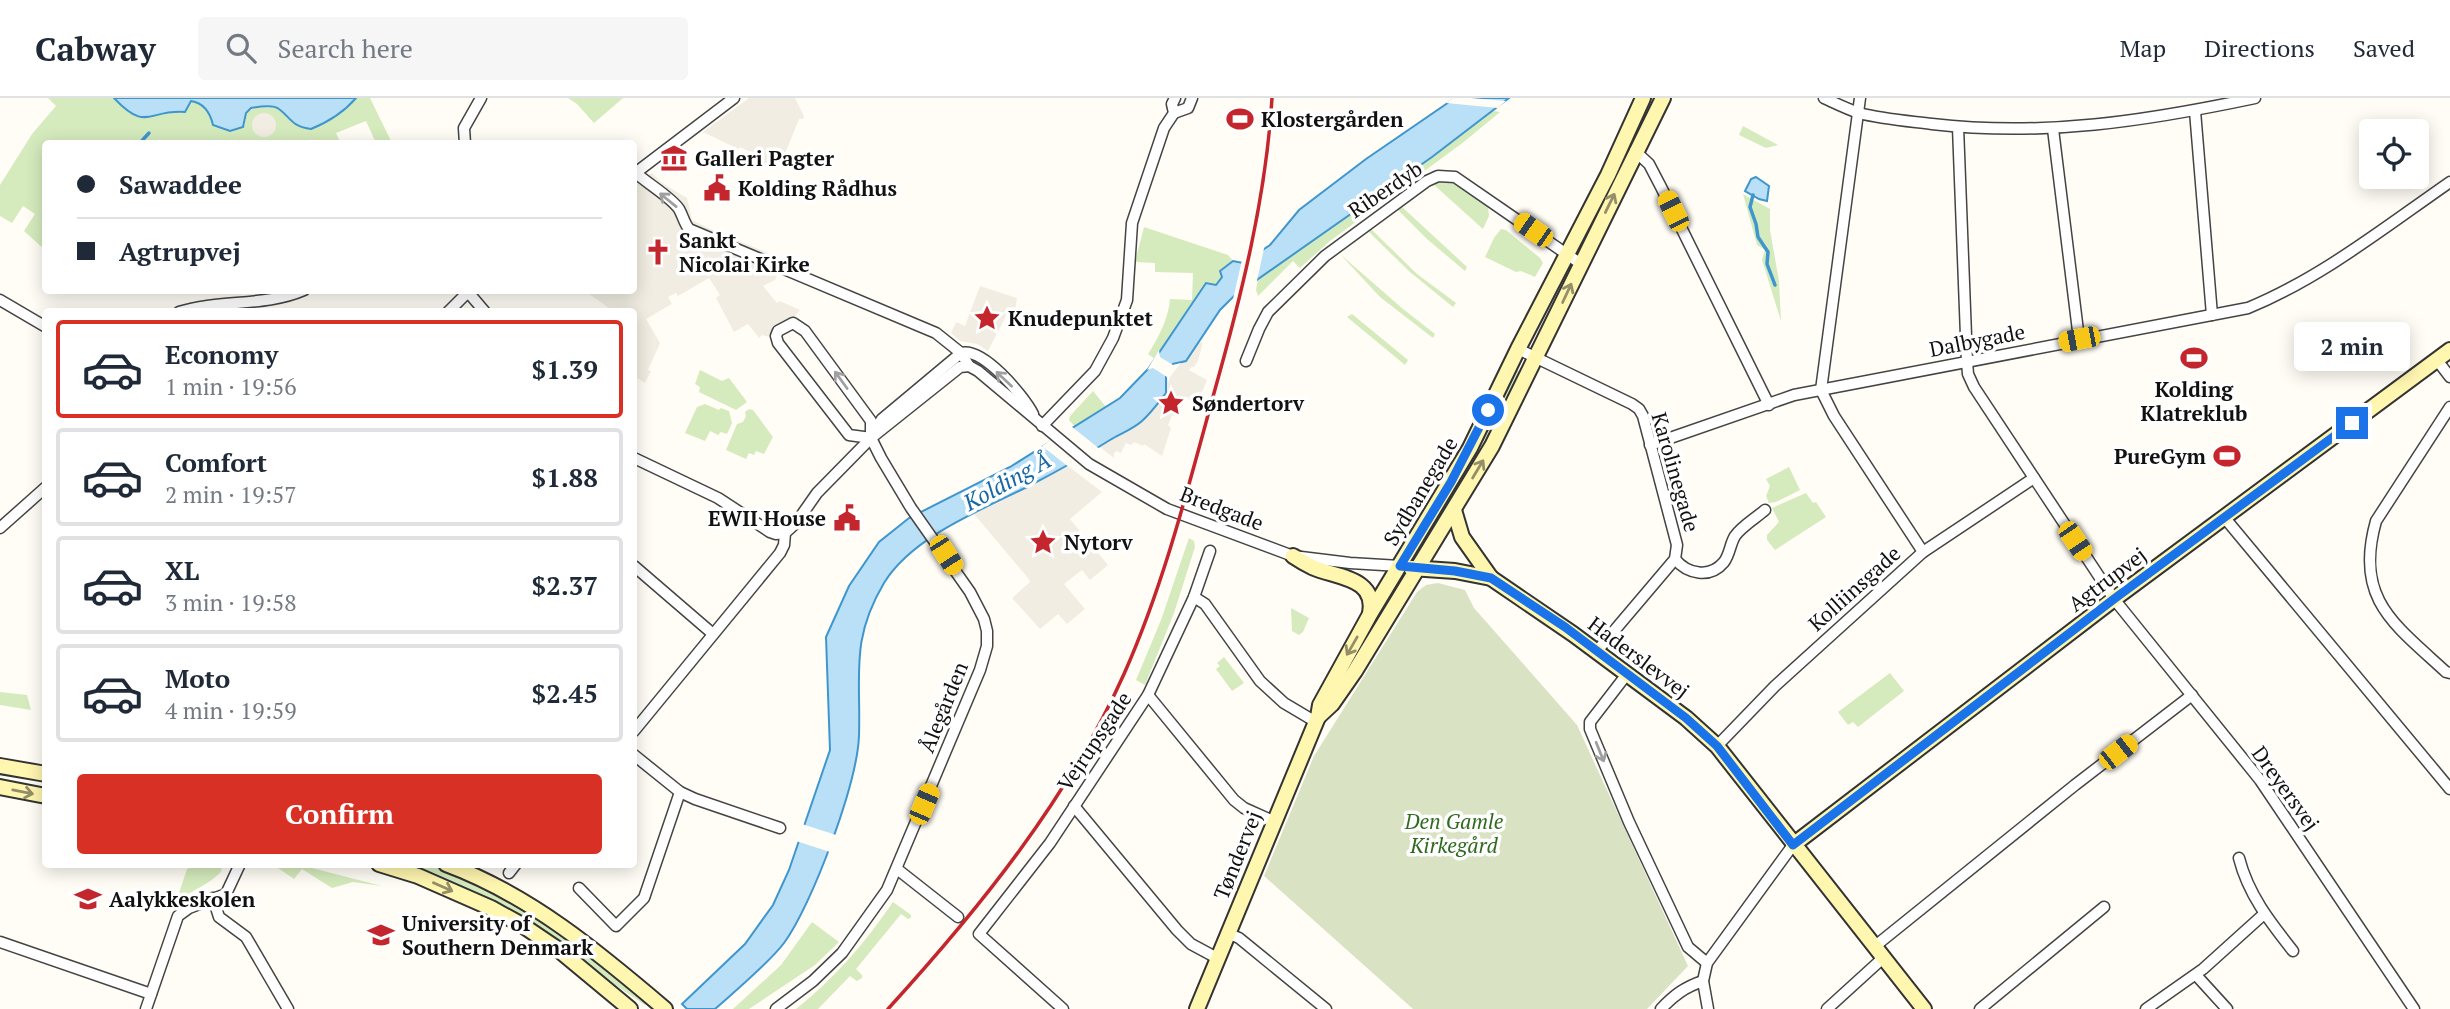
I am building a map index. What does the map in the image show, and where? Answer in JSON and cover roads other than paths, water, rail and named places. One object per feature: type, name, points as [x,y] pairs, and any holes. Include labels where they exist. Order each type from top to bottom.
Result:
[{"type":"main road","name":"Sydbanegade","points":[[1400,566],[1470,448],[1608,175],[1643,98]]},
{"type":"main road","name":"Sydbanegade","points":[[1417,569],[1492,446],[1663,98]]},
{"type":"main road","name":"Agtrupvej","points":[[1793,845],[2114,599],[2450,350]]},
{"type":"main road","points":[[1454,510],[1462,537],[1491,578]]},
{"type":"main road","points":[[1293,556],[1313,568],[1347,578],[1359,585],[1369,595],[1372,603],[1369,616]]},
{"type":"main road","name":"Bredgade","points":[[1400,566],[1417,569]]},
{"type":"main road","name":"Tøndervej","points":[[1197,1009],[1317,719],[1320,705],[1400,566]]},
{"type":"main road","name":"Tøndervej","points":[[1317,719],[1332,704],[1355,671],[1417,569]]},
{"type":"main road","name":"Haderslevvej","points":[[1417,569],[1455,571],[1491,578],[1597,651],[1686,718],[1717,746],[1924,1009]]},
{"type":"main road","points":[[0,766],[42,773]]},
{"type":"main road","points":[[0,787],[42,795]]},
{"type":"main road","points":[[392,868],[418,876],[491,908],[522,925],[559,950],[630,1009]]},
{"type":"main road","points":[[456,868],[494,884],[559,924],[665,1009]]},
{"type":"street","points":[[464,140],[464,128],[481,98]]},
{"type":"street","points":[[637,172],[734,98]]},
{"type":"street","points":[[1174,113],[1172,104],[1175,98]]},
{"type":"street","points":[[1040,423],[1085,384],[1113,338],[1127,300],[1132,223],[1164,128],[1174,113],[1188,108],[1192,98]]},
{"type":"street","points":[[1824,98],[1858,113],[1958,127],[2015,130],[2106,125],[2255,98]]},
{"type":"street","points":[[1860,98],[1821,390],[1834,416],[1923,552]]},
{"type":"street","points":[[2195,111],[2212,315]]},
{"type":"street","name":"Dreyersvej","points":[[1958,127],[1967,362],[1974,387],[2114,599],[2260,780],[2414,1009]]},
{"type":"street","points":[[2053,129],[2079,339]]},
{"type":"street","points":[[1635,151],[1649,164],[1769,405]]},
{"type":"street","name":"Bredgade","points":[[637,175],[675,204],[689,229],[936,333],[961,353],[969,366],[978,370],[1083,460],[1167,509],[1293,556],[1400,566]]},
{"type":"street","name":"Riberdyb","points":[[1246,361],[1259,329],[1275,303],[1350,236],[1411,191],[1438,176],[1455,177],[1581,264]]},
{"type":"street","name":"Dalbygade","points":[[1650,445],[1794,395],[2248,308],[2294,287],[2359,246],[2450,182]]},
{"type":"street","points":[[196,308],[212,304],[279,299],[293,294]]},
{"type":"street","points":[[452,308],[466,294]]},
{"type":"street","points":[[471,294],[482,308]]},
{"type":"street","points":[[0,300],[42,325]]},
{"type":"street","name":"Ålegården","points":[[776,1009],[813,981],[842,953],[880,902],[897,869],[980,670],[987,646],[987,631],[979,608],[915,513],[871,438],[871,421],[805,331],[793,323],[778,331],[778,343],[849,435],[871,438]]},
{"type":"street","name":"Karolinegade","points":[[1518,349],[1632,404],[1643,416],[1676,545],[1675,559],[1597,651]]},
{"type":"street","name":"Bredgade","points":[[961,353],[971,352],[985,360],[1018,392],[1040,423]]},
{"type":"street","points":[[871,438],[882,418],[961,353]]},
{"type":"street","points":[[2437,360],[2450,377]]},
{"type":"street","points":[[637,459],[718,498],[770,532],[785,533],[796,523],[817,493],[871,438],[960,367],[969,366]]},
{"type":"street","points":[[2450,407],[2376,521],[2370,542],[2369,564],[2372,586],[2381,606],[2394,624],[2450,673]]},
{"type":"street","name":"Kolliinsgade","points":[[1717,746],[1775,686],[1923,552],[2034,478]]},
{"type":"street","points":[[0,528],[42,491]]},
{"type":"street","points":[[1675,559],[1684,570],[1697,573],[1713,571],[1723,563],[1735,536],[1765,510]]},
{"type":"street","points":[[2224,517],[2450,789]]},
{"type":"street","points":[[637,727],[780,553],[785,533]]},
{"type":"street","name":"Vejrupsgade","points":[[1063,1009],[979,934],[1049,843],[1148,695],[1194,597],[1210,551]]},
{"type":"street","points":[[637,569],[713,634]]},
{"type":"street","points":[[1194,597],[1205,604],[1266,687],[1284,703],[1317,719]]},
{"type":"street","points":[[1627,674],[1590,722],[1590,729],[1624,812],[1688,947],[1707,963]]},
{"type":"street","points":[[1148,695],[1234,800],[1244,808],[1273,821]]},
{"type":"street","points":[[1828,1009],[1879,953],[2076,785],[2192,695]]},
{"type":"street","points":[[637,757],[680,792],[780,828]]},
{"type":"street","points":[[579,888],[616,926],[644,898],[680,792]]},
{"type":"street","points":[[1074,806],[1177,930],[1191,944],[1217,958]]},
{"type":"street","points":[[1708,1009],[1703,981],[1707,963],[1793,845]]},
{"type":"street","points":[[2239,858],[2244,877],[2264,914],[2293,951]]},
{"type":"street","points":[[146,1009],[178,916],[189,908],[226,894],[238,868]]},
{"type":"street","points":[[897,869],[958,917]]},
{"type":"street","points":[[213,898],[219,916],[246,937],[288,1009]]},
{"type":"street","points":[[1980,1009],[2104,907]]},
{"type":"street","points":[[2146,1009],[2196,975],[2264,914]]},
{"type":"street","points":[[1227,933],[1249,946],[1326,1009]]},
{"type":"street","points":[[0,942],[151,994]]},
{"type":"street","points":[[2196,975],[2227,1009]]},
{"type":"street","points":[[1661,1009],[1686,987],[1703,981]]},
{"type":"water","points":[[114,98],[356,98],[335,116],[311,129],[296,124],[276,107],[265,106],[251,108],[246,113],[243,127],[230,131],[213,125],[206,109],[196,102],[191,101],[185,112],[141,117],[125,109]]},
{"type":"water","name":"Kolding Å","points":[[1455,98],[1509,98],[1432,157],[1234,296],[1220,310],[1186,361],[1173,364],[1166,376],[1166,393],[1138,424],[1048,476],[949,526],[929,538],[896,567],[873,603],[866,622],[860,658],[859,736],[856,757],[842,813],[807,901],[784,943],[741,986],[715,1009],[687,1009],[682,1004],[745,944],[773,905],[789,870],[830,750],[826,637],[849,586],[879,542],[909,518],[1010,467],[1120,398],[1148,369],[1206,283],[1216,285],[1222,277],[1220,271],[1233,261],[1243,263],[1270,245],[1299,210],[1366,159]]},
{"type":"water","points":[[1756,177],[1769,186],[1767,201],[1745,191],[1751,179]]},
{"type":"waterway","points":[[143,140],[149,133]]},
{"type":"waterway","points":[[1753,195],[1750,207],[1758,237],[1768,252],[1767,264],[1775,285]]},
{"type":"railway","points":[[888,1009],[956,932],[1020,850],[1076,765],[1124,674],[1174,535],[1234,320],[1258,210],[1272,98]]},
{"type":"place","name":"Klostergården","points":[[1240,119]]},
{"type":"place","name":"Galleri Pagter","points":[[674,158]]},
{"type":"place","name":"Kolding Rådhus","points":[[717,188]]},
{"type":"place","name":"Sankt Nicolai Kirke","points":[[658,252]]},
{"type":"place","name":"Knudepunktet","points":[[987,318]]},
{"type":"place","name":"Kolding Klatreklub","points":[[2194,358]]},
{"type":"place","name":"Søndertorv","points":[[1171,403]]},
{"type":"place","name":"PureGym","points":[[2227,456]]},
{"type":"place","name":"EWII House","points":[[847,518]]},
{"type":"place","name":"Nytorv","points":[[1043,542]]},
{"type":"place","name":"Aalykkeskolen","points":[[88,899]]},
{"type":"place","name":"University of Southern Denmark","points":[[381,935]]},
{"type":"park label","name":"Den Gamle Kirkegård","points":[[1454,833]]}]
